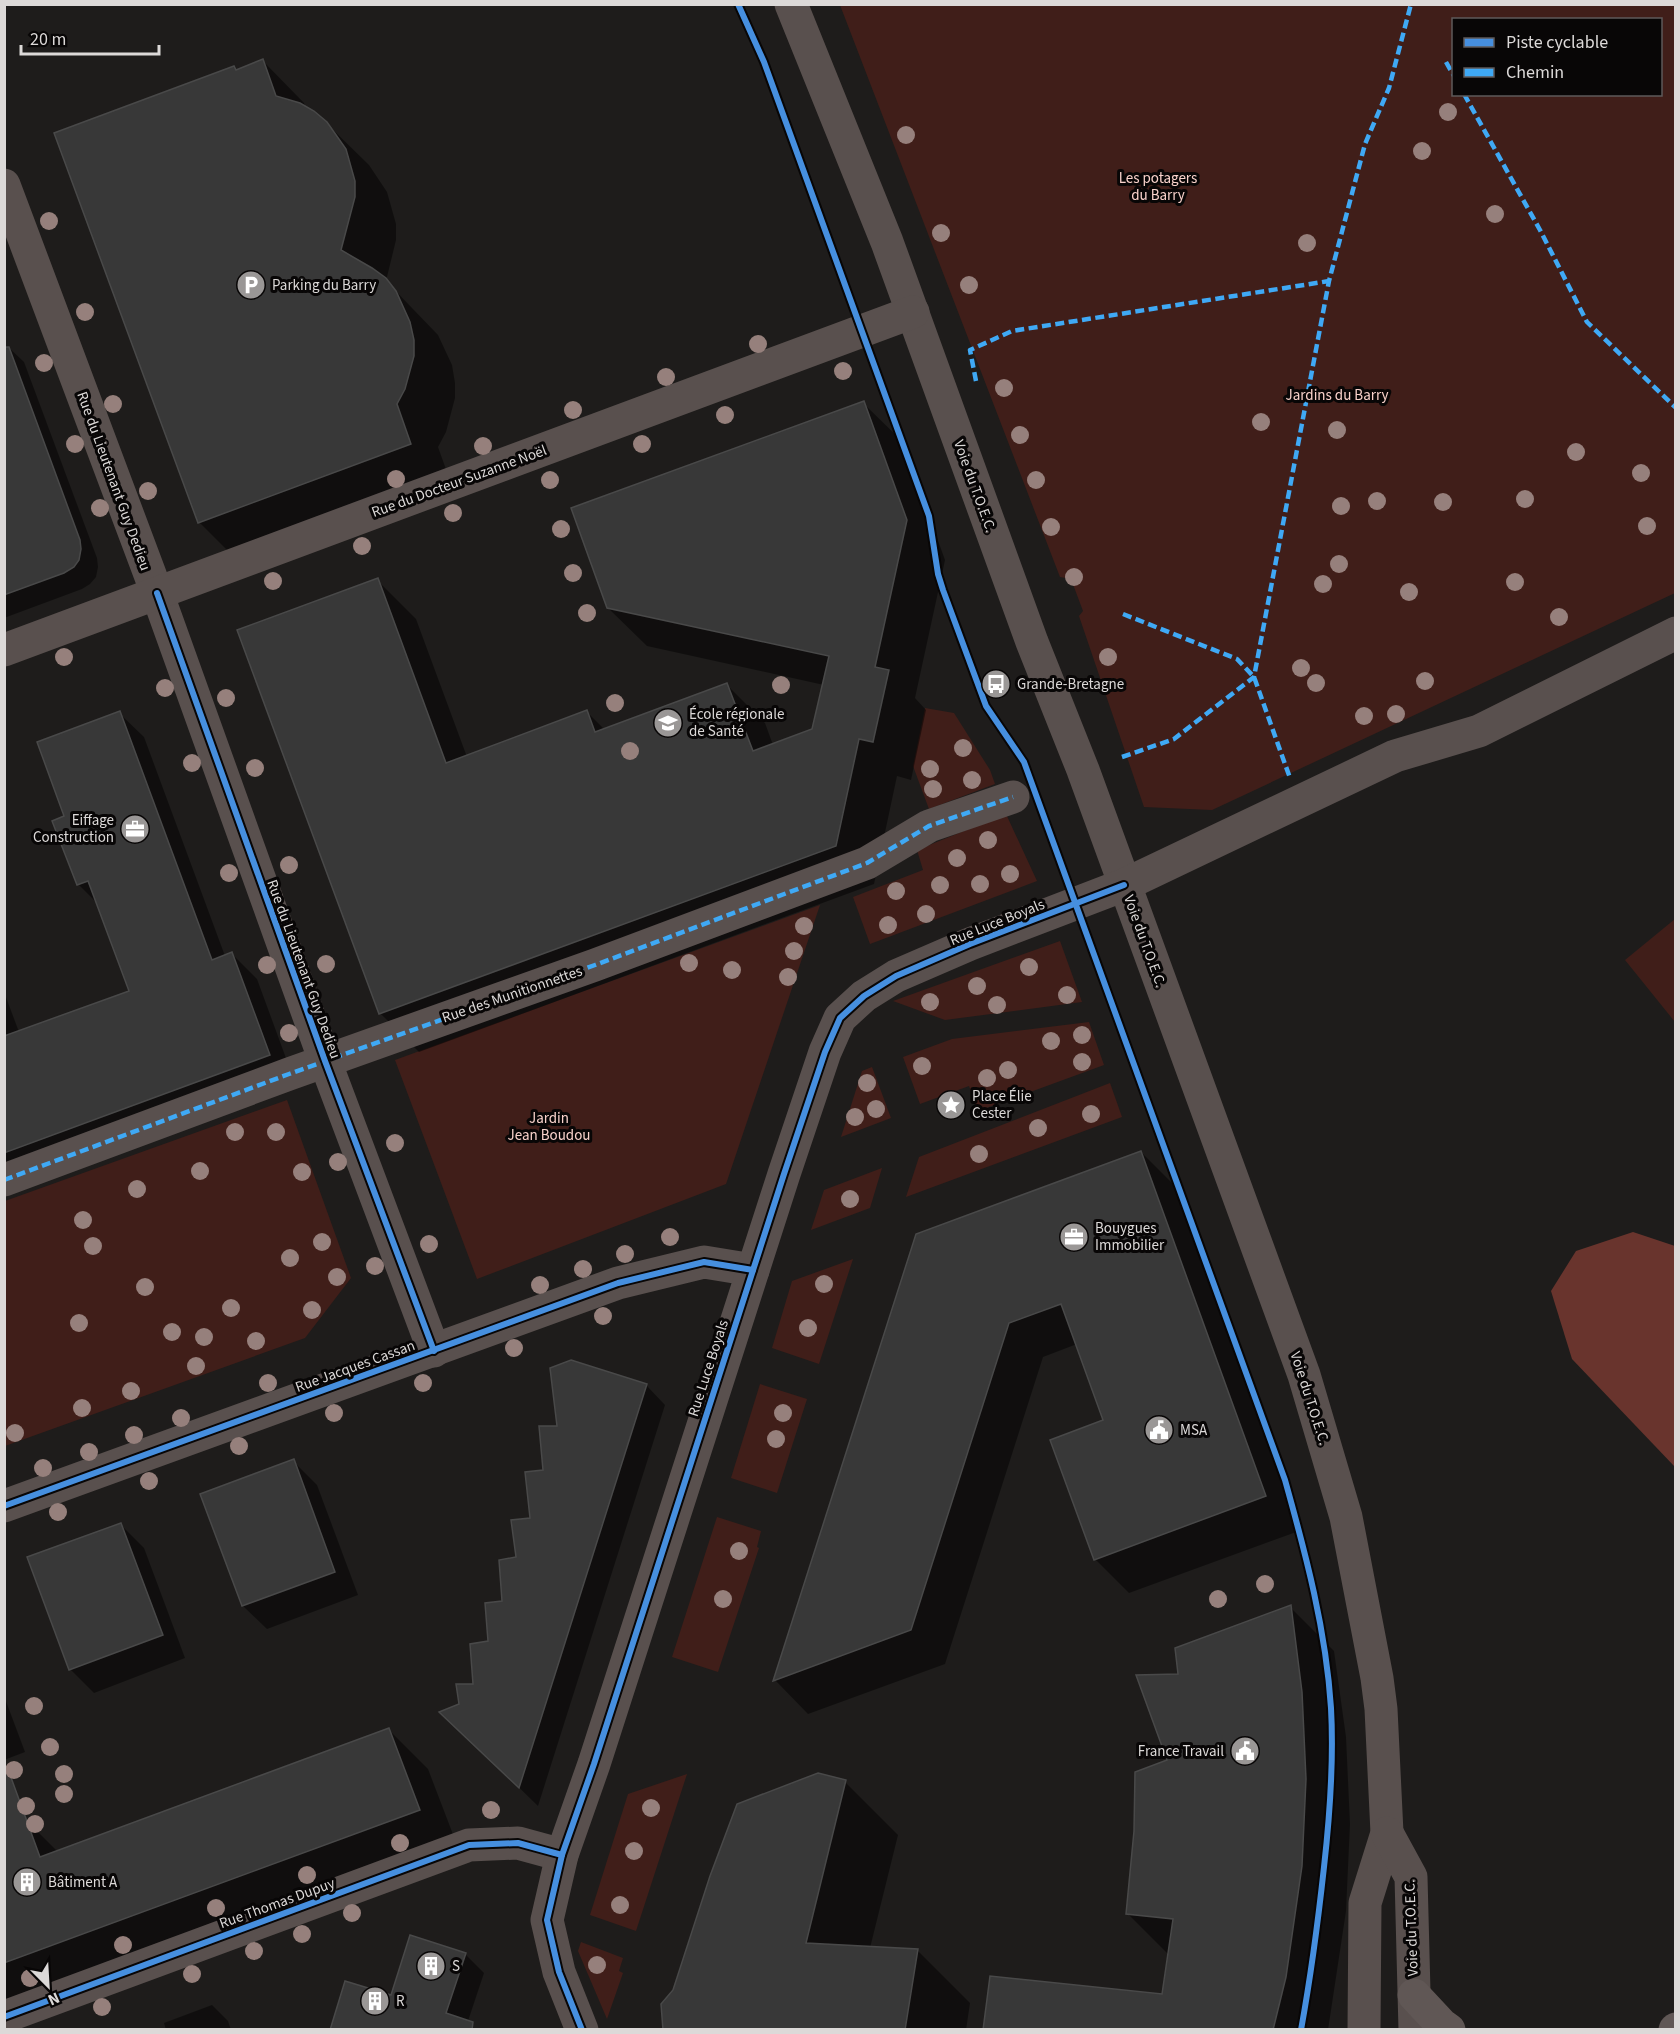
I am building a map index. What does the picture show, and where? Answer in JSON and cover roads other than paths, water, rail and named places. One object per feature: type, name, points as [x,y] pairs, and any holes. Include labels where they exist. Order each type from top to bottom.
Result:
[{"type":"highway","points":[[1414,1995],[1449,2030]]},
{"type":"street","name":"Voie du T.O.E.C.","points":[[791,4],[913,312],[1032,642],[1083,770],[1304,1374],[1346,1517],[1377,1678],[1381,1709],[1387,1833],[1365,1903],[1364,2030]]},
{"type":"street","name":"Rue du Lieutenant Guy Dedieu","points":[[4,185],[157,593],[325,1061],[435,1351]]},
{"type":"street","name":"Rue du Docteur Suzanne Noël","points":[[4,650],[913,312]]},
{"type":"street","name":"Rue Luce Boyals","points":[[582,2030],[559,1972],[547,1920],[562,1855],[594,1764],[825,1052],[840,1018],[864,996],[896,976],[970,944],[1124,885],[1395,756],[1479,731],[1676,633]]},
{"type":"street","name":"Rue des Munitionnettes","points":[[4,1180],[325,1061],[595,965],[867,863],[929,826],[1013,797]]},
{"type":"street","name":"Rue Jacques Cassan","points":[[4,1506],[618,1283],[704,1262],[753,1269]]},
{"type":"street","name":"Voie du T.O.E.C.","points":[[1387,1833],[1411,1877],[1415,2030]]},
{"type":"street","name":"Rue Thomas Dupuy","points":[[4,2017],[469,1845],[518,1843],[562,1855]]},
{"type":"place","name":"Parking du Barry","points":[[251,285]]},
{"type":"place","name":"Grande-Bretagne","points":[[996,684]]},
{"type":"place","name":"École régionale de Santé","points":[[668,723]]},
{"type":"place","name":"Eiffage Construction","points":[[135,829]]},
{"type":"place","name":"Place Élie Cester","points":[[951,1105]]},
{"type":"place","name":"Bouygues Immobilier","points":[[1074,1237]]},
{"type":"place","name":"MSA","points":[[1159,1430]]},
{"type":"place","name":"France Travail","points":[[1245,1751]]},
{"type":"place","name":"Bâtiment A","points":[[27,1882]]},
{"type":"place","name":"S","points":[[431,1966]]},
{"type":"place","name":"R","points":[[375,2001]]},
{"type":"park label","name":"Les potagers du Barry","points":[[1158,186]]},
{"type":"park label","name":"Jardins du Barry","points":[[1337,395]]},
{"type":"park label","name":"Jardin Jean Boudou","points":[[549,1126]]}]
